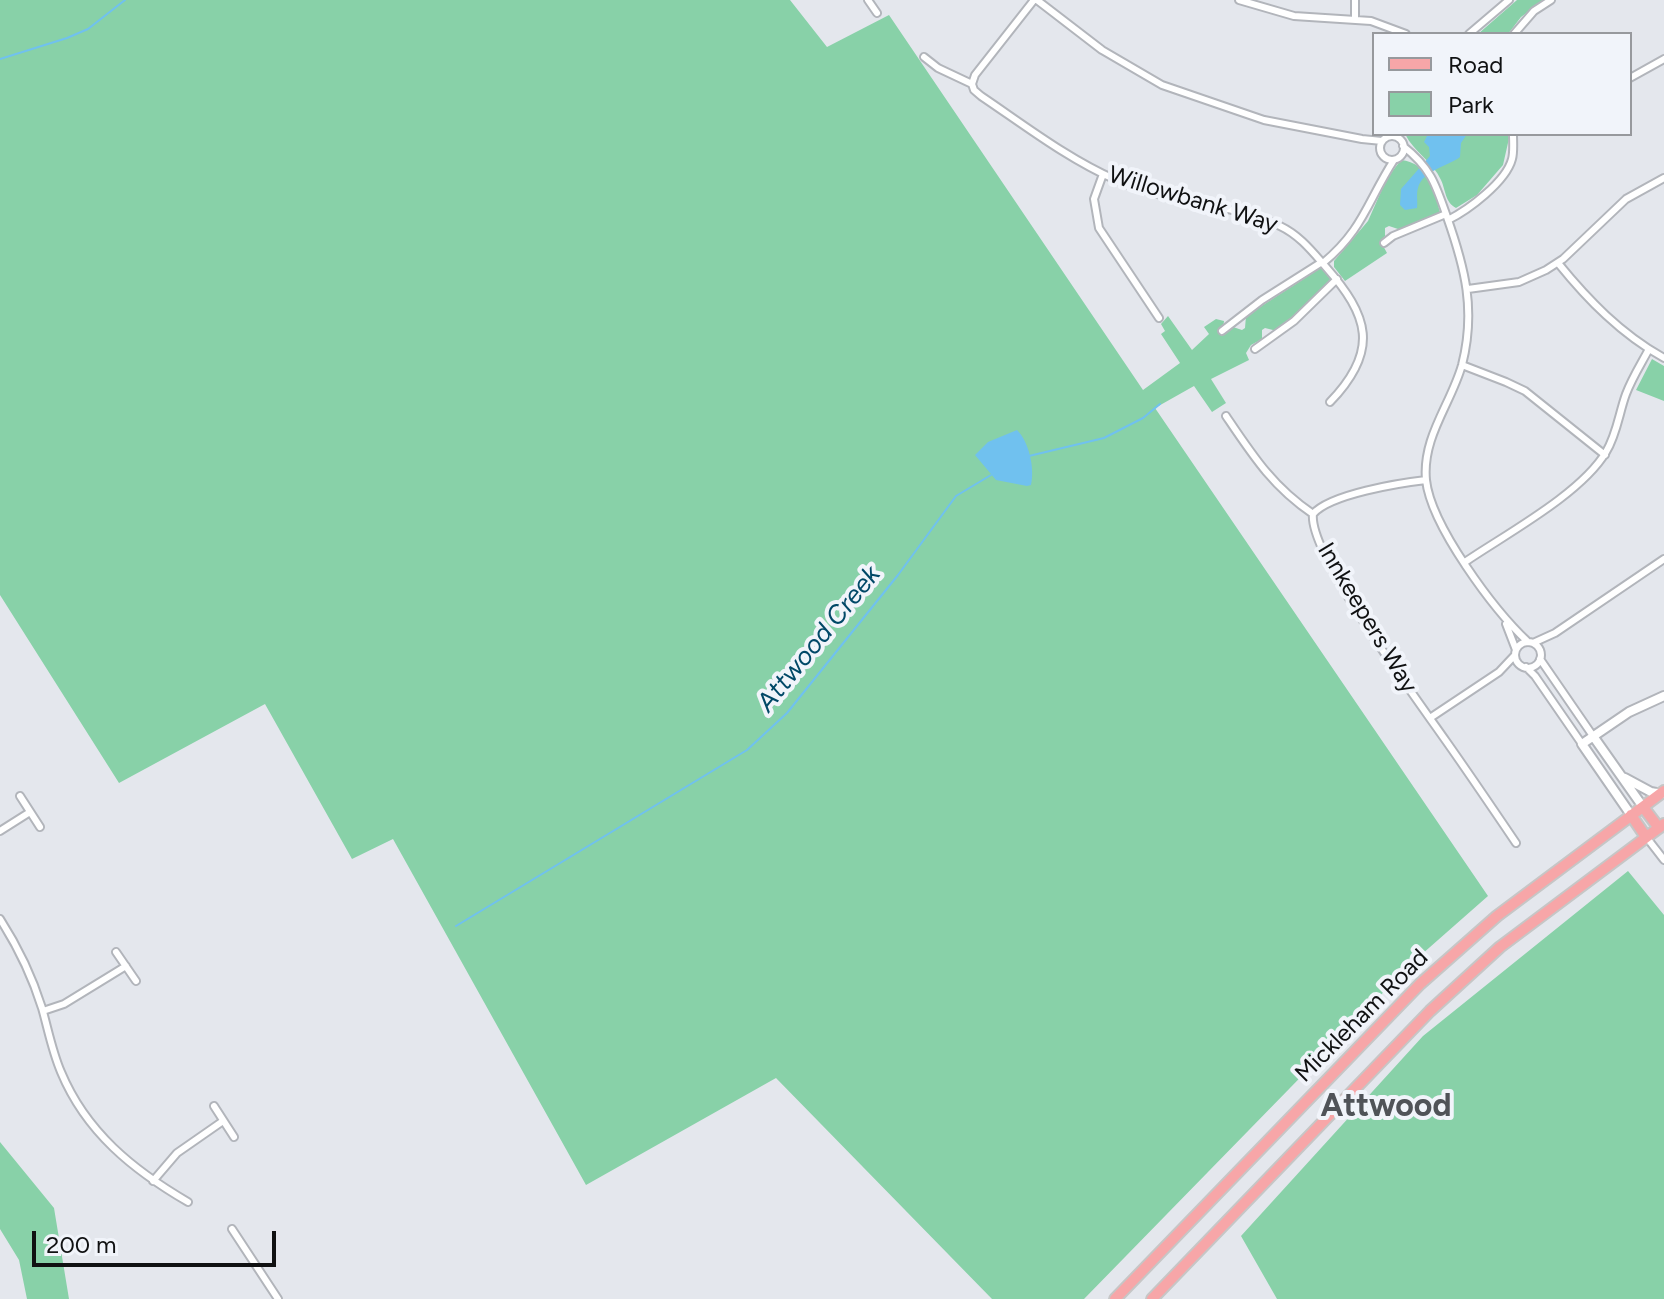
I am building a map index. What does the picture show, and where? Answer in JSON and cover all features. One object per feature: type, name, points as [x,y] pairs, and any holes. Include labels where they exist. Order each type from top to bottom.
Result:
[{"type":"main road","name":"Mickleham Road","points":[[1115,1299],[1420,984],[1497,916],[1662,792]]},
{"type":"main road","points":[[1643,807],[1662,829]]},
{"type":"main road","points":[[1631,815],[1646,837]]},
{"type":"main road","name":"Mickleham Road","points":[[1152,1299],[1430,1011],[1500,947],[1646,837],[1662,829]]},
{"type":"street","points":[[868,0],[877,13]]},
{"type":"street","points":[[972,84],[975,75],[1035,0],[1102,50],[1162,85],[1254,117],[1362,139],[1394,136],[1401,140],[1437,184],[1462,258],[1468,289],[1467,336],[1462,365],[1428,450],[1426,480],[1435,515],[1505,621],[1540,650]]},
{"type":"street","points":[[1239,0],[1294,16],[1355,19],[1382,24],[1401,32]]},
{"type":"street","points":[[1355,0],[1355,19]]},
{"type":"street","points":[[1471,32],[1509,0]]},
{"type":"street","points":[[1516,32],[1534,11],[1551,0]]},
{"type":"street","name":"Willowbank Way","points":[[924,57],[938,68],[972,84],[981,96],[1103,174],[1138,188],[1278,225],[1302,240],[1356,306],[1363,333],[1363,346],[1351,378],[1330,402]]},
{"type":"street","points":[[1632,77],[1664,59]]},
{"type":"street","points":[[1384,243],[1393,236],[1471,207],[1506,171],[1512,159],[1513,136]]},
{"type":"street","points":[[1381,180],[1386,137]]},
{"type":"street","points":[[1362,139],[1382,154],[1419,160]]},
{"type":"street","points":[[1222,331],[1262,300],[1322,263],[1343,245],[1363,220],[1381,180],[1397,158],[1401,140]]},
{"type":"street","points":[[1103,174],[1094,199],[1099,228],[1159,318]]},
{"type":"street","points":[[1468,289],[1519,282],[1558,263],[1626,199],[1664,178]]},
{"type":"street","points":[[1558,263],[1598,309],[1664,358]]},
{"type":"street","points":[[1255,349],[1294,321],[1337,279]]},
{"type":"street","points":[[1465,562],[1569,492],[1605,455],[1633,377],[1649,349]]},
{"type":"street","points":[[1462,365],[1525,391],[1605,455]]},
{"type":"street","points":[[1226,416],[1275,484],[1313,514],[1323,506],[1364,492],[1426,480]]},
{"type":"street","name":"Innkeepers Way","points":[[1313,514],[1317,534],[1339,581],[1395,670],[1516,843]]},
{"type":"street","points":[[1430,718],[1499,672],[1521,644],[1555,633],[1664,559]]},
{"type":"street","points":[[1505,621],[1523,666],[1535,676],[1631,815]]},
{"type":"street","points":[[1555,633],[1540,650],[1540,659],[1643,807]]},
{"type":"street","points":[[1499,672],[1535,665],[1540,659]]},
{"type":"street","points":[[1582,744],[1629,712],[1664,696]]},
{"type":"street","points":[[1621,776],[1651,792],[1662,792]]},
{"type":"street","points":[[20,796],[40,827]]},
{"type":"street","points":[[0,831],[30,812]]},
{"type":"street","points":[[1646,837],[1664,860]]},
{"type":"street","points":[[0,919],[21,955],[43,1011],[61,1072],[76,1102],[120,1156],[188,1202]]},
{"type":"street","points":[[116,952],[136,981]]},
{"type":"street","points":[[43,1011],[64,1004],[126,966]]},
{"type":"street","points":[[214,1106],[234,1137]]},
{"type":"street","points":[[153,1181],[177,1153],[223,1121]]},
{"type":"street","points":[[232,1229],[278,1299]]},
{"type":"green space","points":[[0,0],[790,0],[827,47],[889,15],[1143,390],[1180,363],[1161,334],[1165,331],[1161,324],[1168,316],[1192,350],[1209,334],[1204,327],[1216,319],[1224,321],[1226,333],[1233,327],[1242,330],[1246,316],[1322,267],[1332,279],[1310,304],[1277,331],[1262,330],[1262,339],[1251,345],[1246,353],[1249,360],[1211,379],[1226,403],[1212,412],[1194,386],[1155,408],[1488,896],[1413,962],[1084,1299],[992,1299],[776,1078],[586,1185],[393,839],[352,859],[265,704],[119,783],[0,595]]},
{"type":"green space","points":[[1517,0],[1544,0],[1521,17],[1510,32],[1480,32]]},
{"type":"green space","points":[[1406,136],[1510,136],[1503,165],[1477,195],[1456,208],[1448,199],[1438,174]]},
{"type":"green space","points":[[1401,160],[1418,166],[1429,178],[1440,212],[1401,230],[1389,226],[1385,228],[1381,242],[1387,253],[1345,281],[1334,267],[1334,261],[1368,221],[1387,178]]},
{"type":"green space","points":[[1652,359],[1664,366],[1664,401],[1636,390]]},
{"type":"green space","points":[[1628,871],[1664,915],[1664,1299],[1277,1299],[1241,1236],[1423,1036]]},
{"type":"green space","points":[[0,1142],[54,1208],[69,1299],[27,1299],[19,1260],[0,1229]]},
{"type":"water","points":[[1427,136],[1466,136],[1461,143],[1460,157],[1425,177],[1417,190],[1417,208],[1405,210],[1400,205],[1401,189],[1430,156],[1429,147],[1424,142]]},
{"type":"water","points":[[1017,430],[1028,448],[1031,463],[1031,485],[1027,486],[996,480],[975,455],[988,442]]},
{"type":"waterway","name":"Attwood Creek","points":[[0,59],[88,29],[125,0]]},
{"type":"waterway","name":"Attwood Creek","points":[[1029,456],[1104,438],[1143,418],[1160,404]]},
{"type":"waterway","name":"Attwood Creek","points":[[456,926],[747,750],[787,713],[898,575],[956,496],[991,475]]},
{"type":"district","name":"Attwood","points":[[1386,1107]]}]
